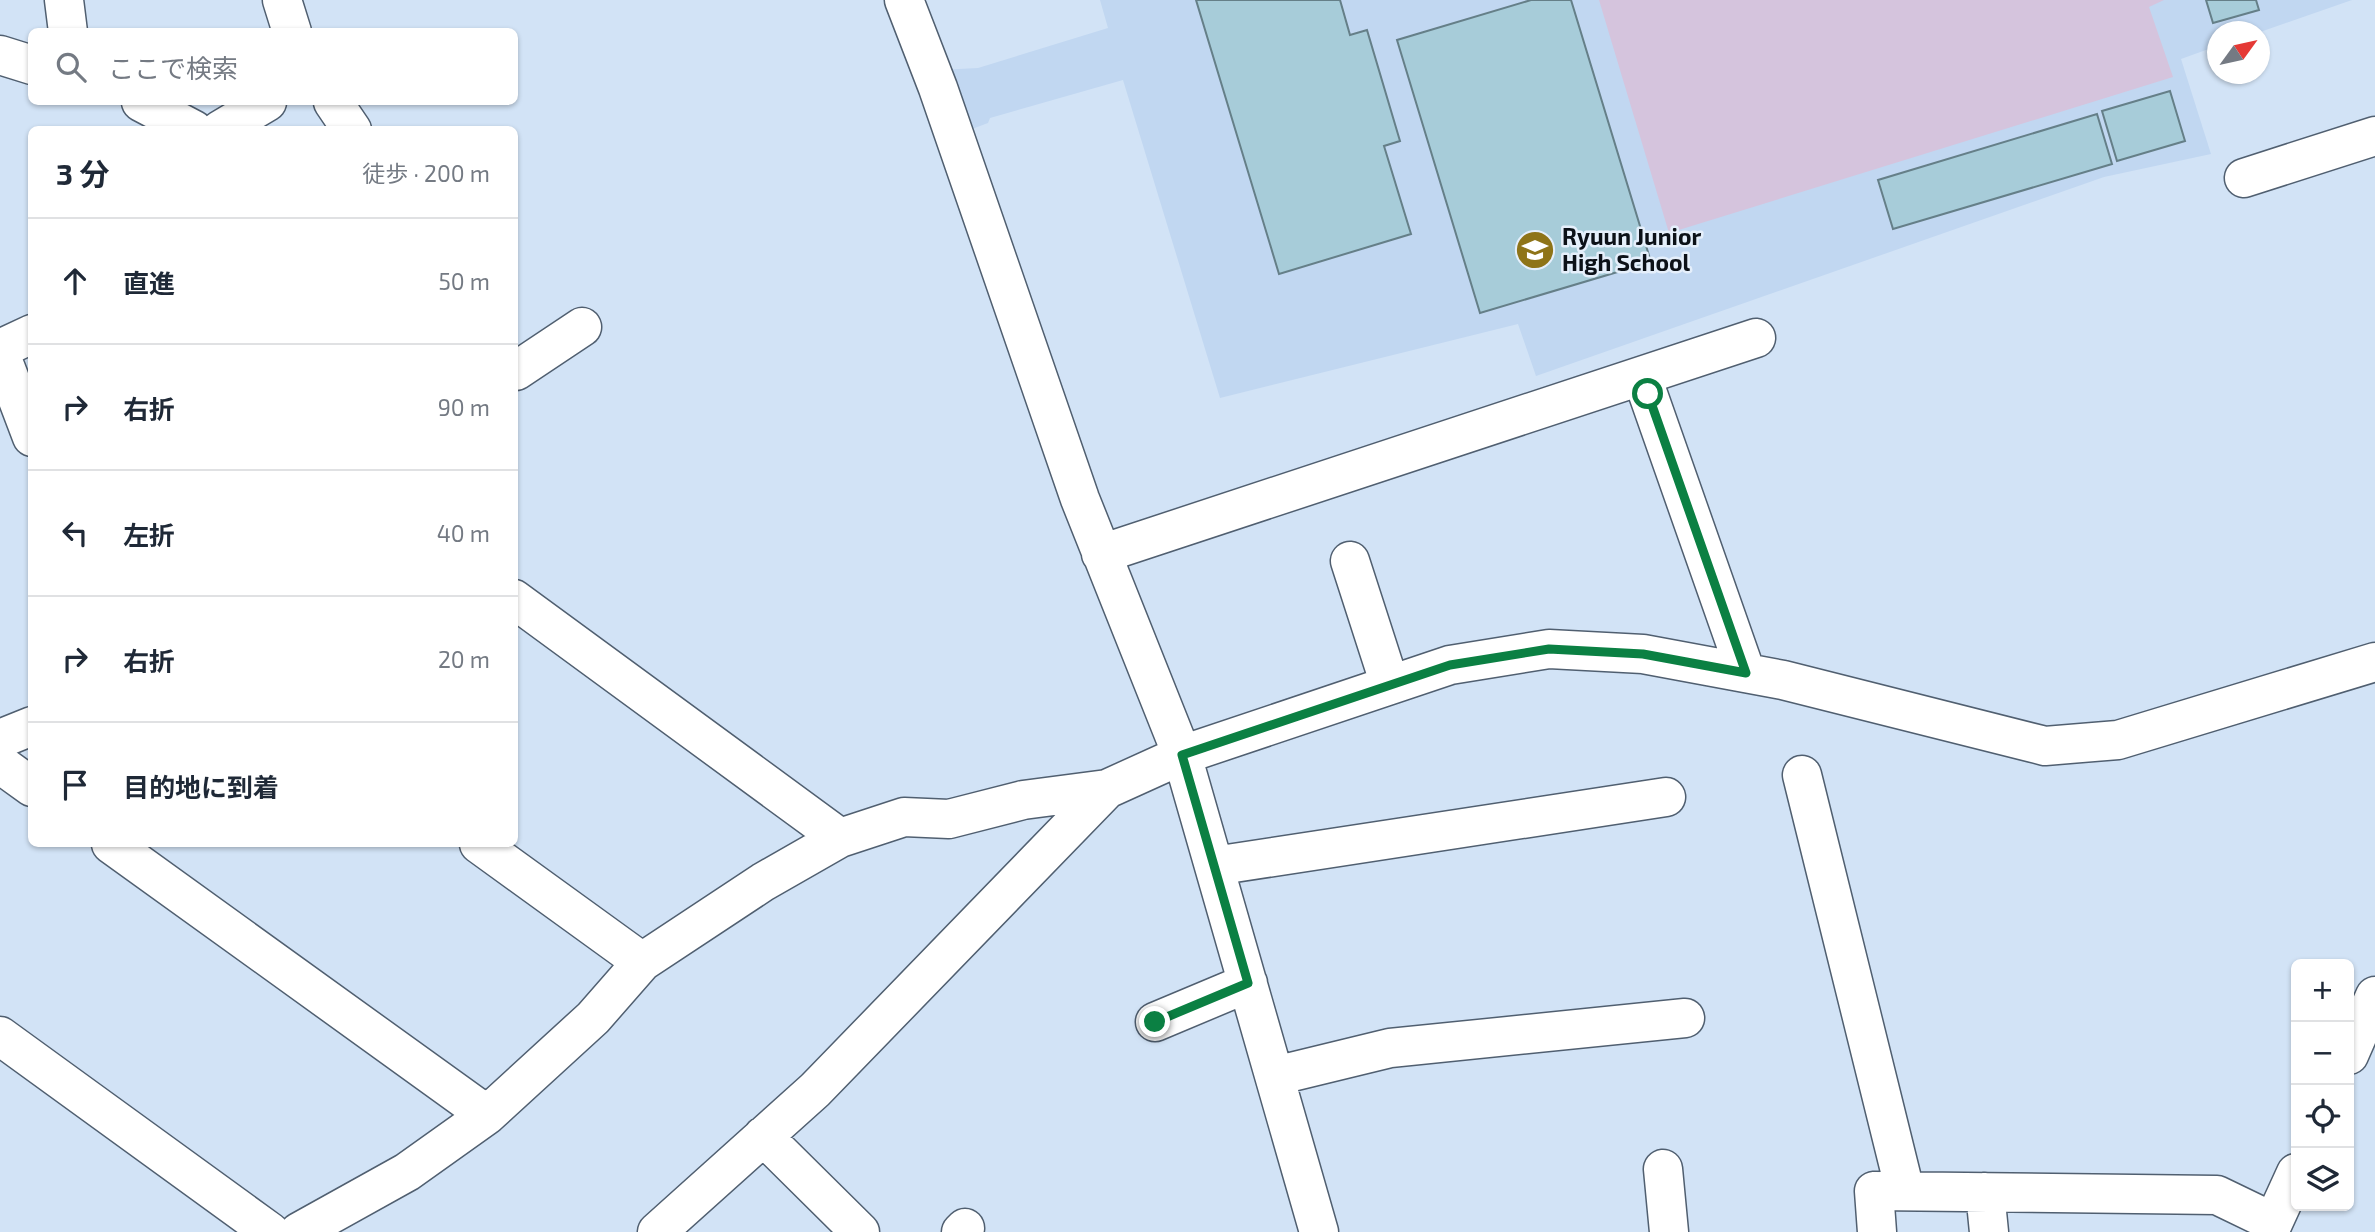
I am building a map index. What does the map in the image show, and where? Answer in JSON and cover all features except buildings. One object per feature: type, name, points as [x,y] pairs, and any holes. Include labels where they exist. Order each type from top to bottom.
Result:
[{"type":"street","points":[[64,0],[68,28]]},
{"type":"street","points":[[282,0],[291,28]]},
{"type":"street","points":[[904,0],[1101,554],[1182,755],[1319,1232]]},
{"type":"street","points":[[0,55],[28,64]]},
{"type":"street","points":[[147,105],[186,126]]},
{"type":"street","points":[[227,126],[262,105]]},
{"type":"street","points":[[335,105],[349,126]]},
{"type":"street","points":[[2244,178],[2375,136]]},
{"type":"street","points":[[518,370],[582,327]]},
{"type":"street","points":[[28,336],[0,351],[28,426]]},
{"type":"street","points":[[1101,554],[1756,338]]},
{"type":"street","points":[[1648,394],[1746,673]]},
{"type":"street","points":[[1350,561],[1390,685]]},
{"type":"street","points":[[518,601],[840,838]]},
{"type":"street","points":[[299,1232],[407,1172],[487,1115],[593,1018],[642,962],[763,882],[840,838],[904,817],[949,819],[1023,800],[1107,789],[1182,755],[1450,665],[1549,649],[1643,654],[1746,673],[2046,746],[2118,740],[2375,662]]},
{"type":"street","points":[[0,739],[28,728]]},
{"type":"street","points":[[0,764],[28,784]]},
{"type":"street","points":[[1802,775],[1905,1191]]},
{"type":"street","points":[[657,1232],[815,1090],[1107,789]]},
{"type":"street","points":[[1214,866],[1666,797]]},
{"type":"street","points":[[115,847],[487,1115]]},
{"type":"street","points":[[483,847],[642,962]]},
{"type":"street","points":[[1155,1022],[1248,983]]},
{"type":"street","points":[[2354,1044],[2375,996]]},
{"type":"street","points":[[1275,1076],[1390,1048],[1685,1018]]},
{"type":"street","points":[[0,1035],[270,1232]]},
{"type":"street","points":[[763,1136],[860,1232]]},
{"type":"street","points":[[1663,1169],[1669,1232]]},
{"type":"street","points":[[1877,1232],[1874,1191],[2217,1195],[2271,1227],[2291,1184]]},
{"type":"street","points":[[1984,1192],[1989,1232]]},
{"type":"shaded area","name":"Ryuun Junior High School","points":[[1100,0],[2352,0],[2270,29],[2270,21],[2207,21],[2207,50],[2181,59],[2211,154],[2104,177],[1536,376],[1518,324],[1220,398],[1123,80],[990,118],[988,123],[964,132],[939,70],[978,68],[1108,28]]},
{"type":"shaded area","points":[[1599,0],[2164,0],[2149,7],[2173,77],[1669,233]]},
{"type":"place","name":"Ryuun Junior High School","points":[[1535,250]]},
{"type":"route","points":[[1155,1022],[1248,983],[1182,755],[1450,665],[1549,649],[1643,654],[1746,673],[1648,394]]}]
